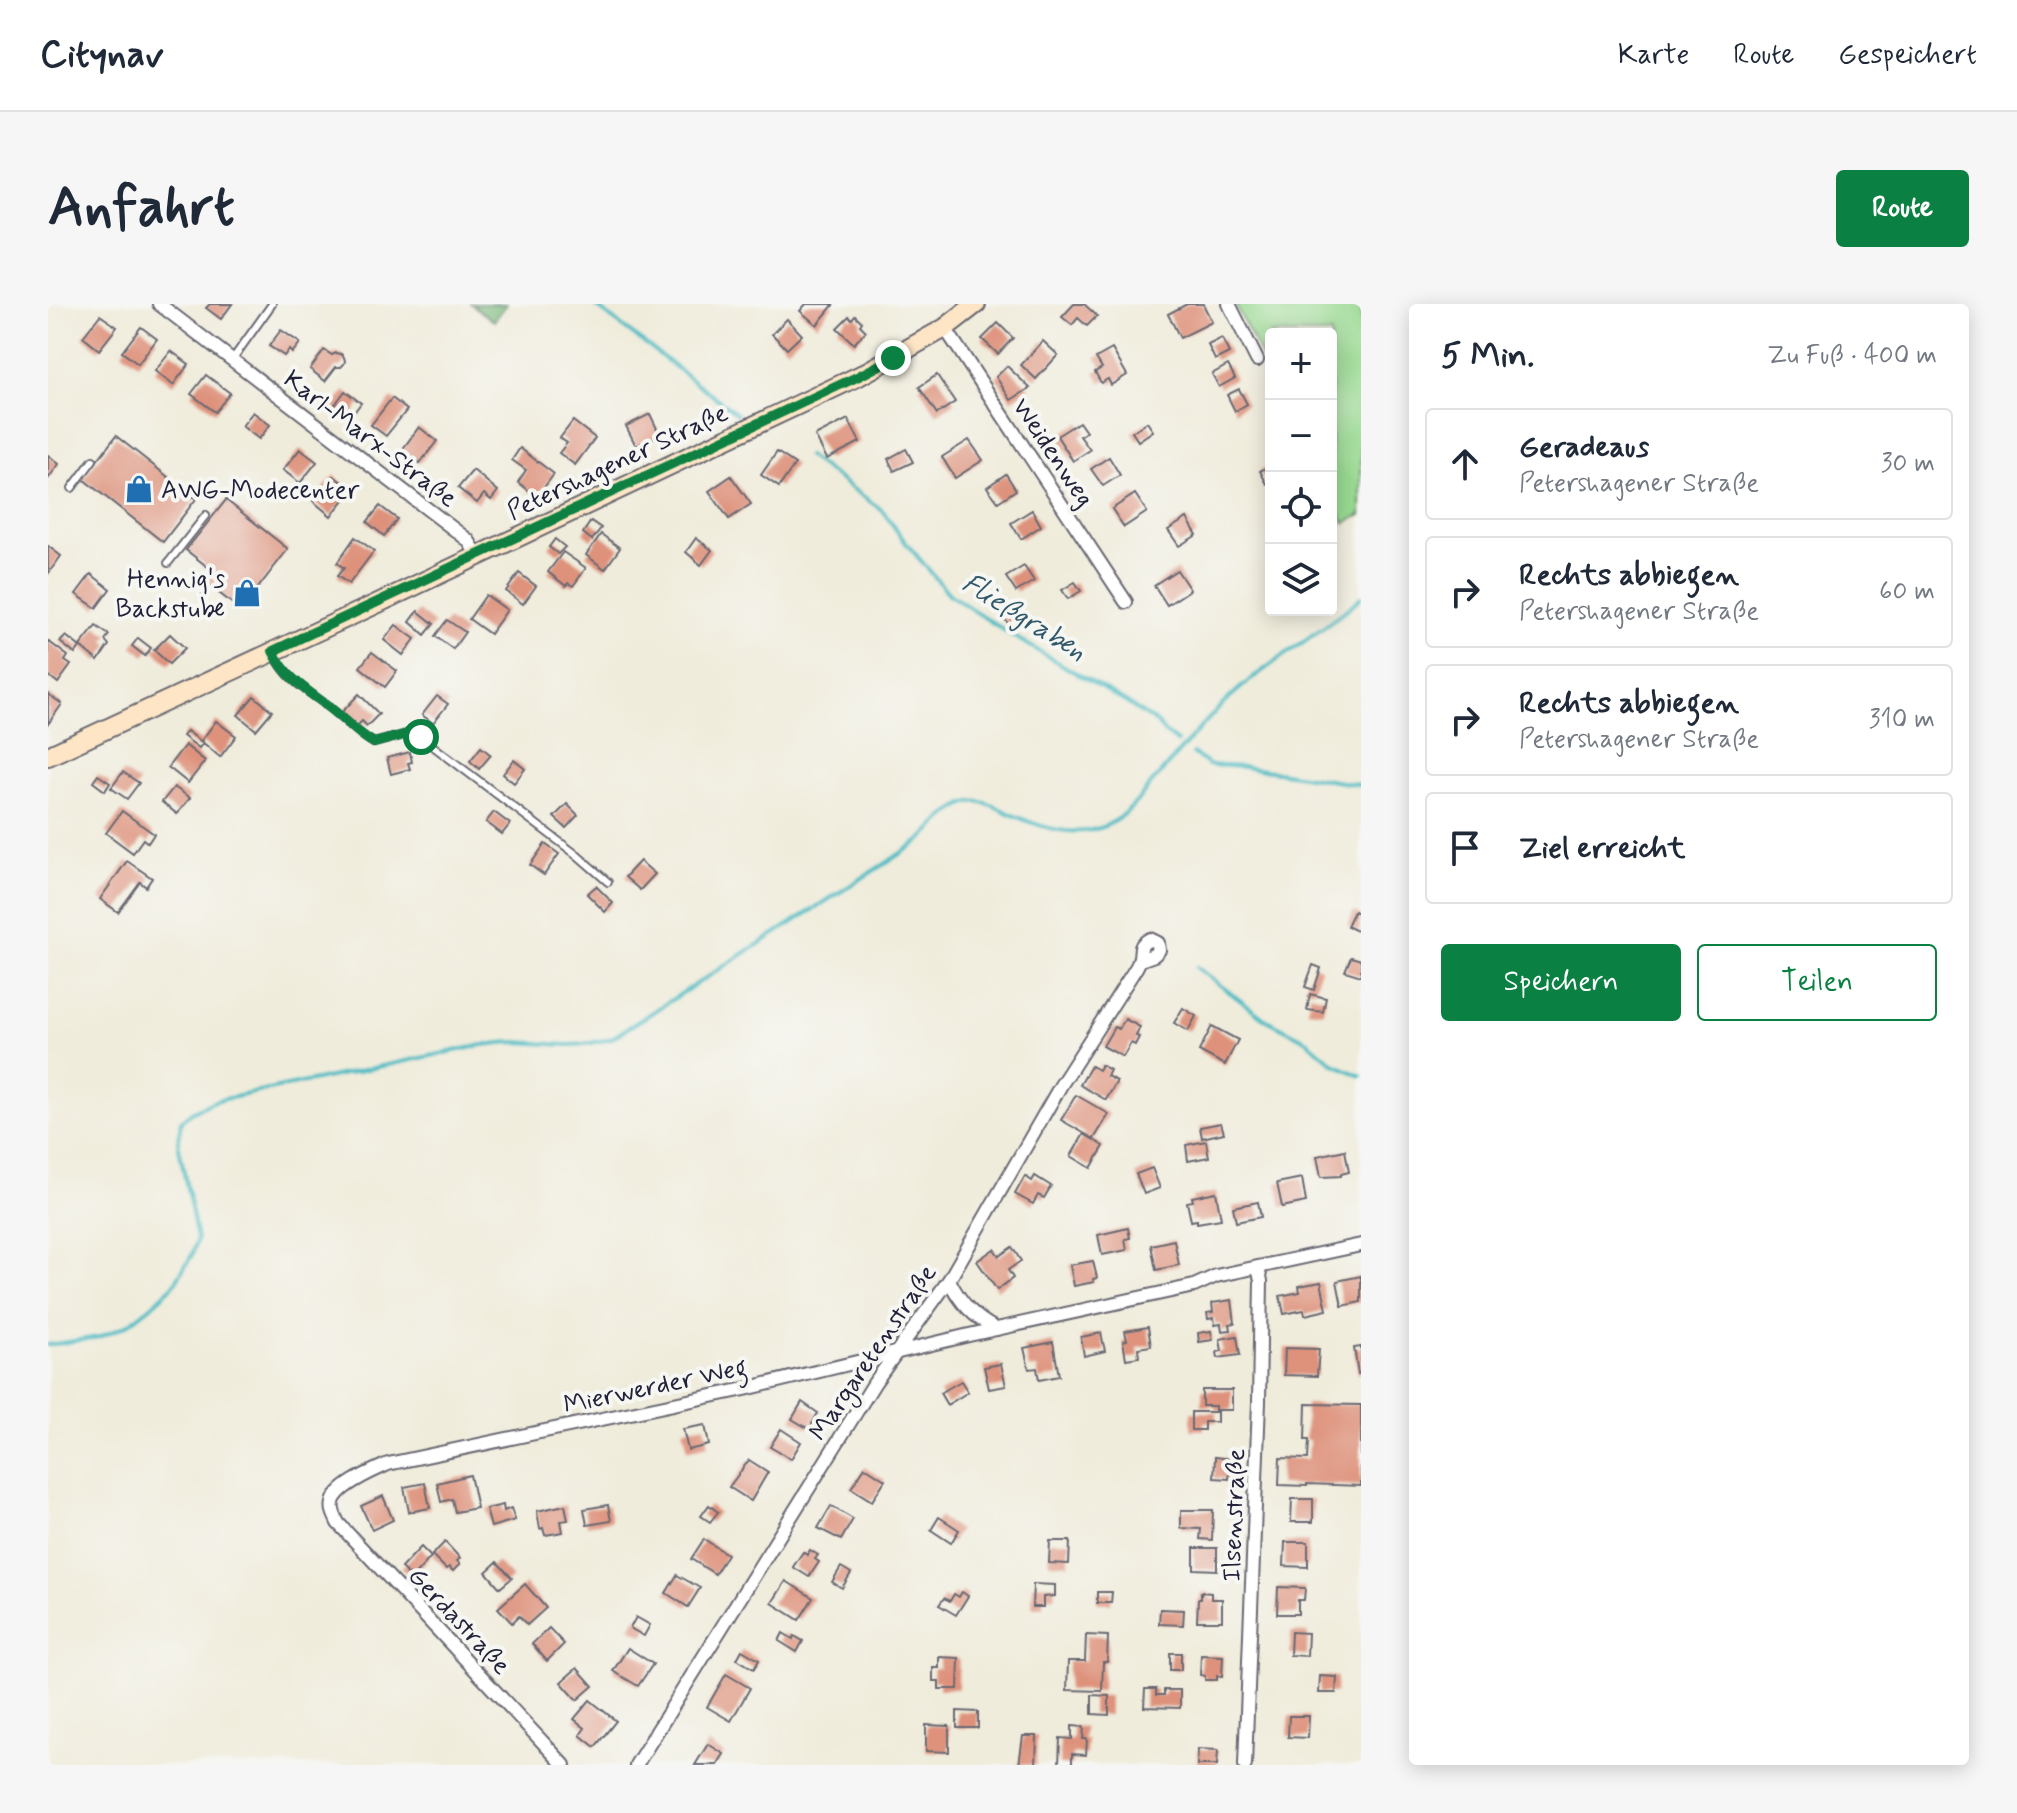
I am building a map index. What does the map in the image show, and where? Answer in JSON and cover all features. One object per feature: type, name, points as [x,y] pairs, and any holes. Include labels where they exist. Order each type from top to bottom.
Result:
[{"type":"street","name":"Karl-Marx-Straße","points":[[159,304],[468,540],[478,556]]},
{"type":"street","name":"Petershagener Straße","points":[[48,756],[859,376],[945,328],[976,304]]},
{"type":"street","points":[[1229,304],[1257,360]]},
{"type":"street","name":"Weidenweg","points":[[945,328],[1126,602]]},
{"type":"street","name":"Margaretenstraße","points":[[636,1765],[867,1395],[949,1280],[1061,1085],[1140,960]]},
{"type":"street","name":"Mierwerder Weg","points":[[333,1502],[345,1487],[388,1464],[745,1389],[1194,1286],[1216,1276],[1361,1245]]},
{"type":"street","name":"Ilsenstraße","points":[[1245,1765],[1259,1387],[1261,1281],[1258,1267]]},
{"type":"street","points":[[949,1280],[968,1311],[996,1329]]},
{"type":"street","name":"Gerdastraße","points":[[333,1502],[338,1523],[564,1765]]},
{"type":"lane","points":[[232,360],[272,304]]},
{"type":"lane","points":[[72,488],[93,460]]},
{"type":"lane","points":[[168,563],[206,515]]},
{"type":"lane","points":[[273,651],[283,671],[293,681],[321,700],[365,739],[374,743],[411,733],[421,737],[608,882]]},
{"type":"green space","points":[[471,304],[507,304],[494,321]]},
{"type":"green space","points":[[1235,304],[1361,304],[1361,515],[1345,523],[1337,508],[1337,328],[1265,328],[1265,364]]},
{"type":"building","points":[[210,304],[232,304],[221,319],[206,308]]},
{"type":"building","points":[[806,304],[834,304],[817,325],[800,311]]},
{"type":"building","points":[[1074,304],[1084,304],[1097,316],[1087,326],[1078,318],[1072,325],[1062,317]]},
{"type":"building","points":[[1187,304],[1203,304],[1212,322],[1180,338],[1168,314]]},
{"type":"building","points":[[100,315],[117,327],[99,350],[83,337]]},
{"type":"building","points":[[855,315],[866,331],[854,344],[837,328],[849,316],[852,319]]},
{"type":"building","points":[[787,319],[802,335],[787,349],[772,334]]},
{"type":"building","points":[[998,323],[1013,338],[998,354],[982,339]]},
{"type":"building","points":[[141,327],[157,339],[138,364],[122,352]]},
{"type":"building","points":[[281,330],[300,343],[292,353],[289,350],[284,356],[269,346]]},
{"type":"building","points":[[1222,338],[1229,353],[1215,360],[1208,345]]},
{"type":"building","points":[[1043,341],[1058,355],[1036,379],[1021,365]]},
{"type":"building","points":[[1112,349],[1127,375],[1111,385],[1108,379],[1101,383],[1095,372],[1102,368],[1096,358]]},
{"type":"building","points":[[324,350],[332,355],[341,354],[345,361],[325,381],[310,369]]},
{"type":"building","points":[[171,351],[189,364],[173,385],[155,371]]},
{"type":"building","points":[[1228,365],[1235,378],[1219,387],[1212,374]]},
{"type":"building","points":[[1007,366],[1030,388],[1011,400],[996,377]]},
{"type":"building","points":[[206,375],[230,393],[215,412],[191,394]]},
{"type":"building","points":[[937,375],[955,402],[937,414],[919,387]]},
{"type":"building","points":[[1239,389],[1247,404],[1235,411],[1227,395]]},
{"type":"building","points":[[345,391],[361,403],[349,419],[333,407]]},
{"type":"building","points":[[392,398],[407,410],[386,436],[371,425]]},
{"type":"building","points":[[253,412],[270,425],[259,439],[242,426]]},
{"type":"building","points":[[650,414],[660,435],[636,446],[626,426]]},
{"type":"building","points":[[848,419],[860,442],[827,459],[815,436]]},
{"type":"building","points":[[573,421],[595,438],[575,465],[559,453],[567,443],[560,438]]},
{"type":"building","points":[[1079,422],[1086,432],[1080,436],[1090,450],[1073,461],[1057,436]]},
{"type":"building","points":[[1147,422],[1153,431],[1138,441],[1132,432]]},
{"type":"building","points":[[419,427],[437,441],[420,463],[402,450]]},
{"type":"building","name":"AWG-Modecenter","points":[[116,436],[196,499],[163,542],[83,479]]},
{"type":"building","points":[[969,440],[983,460],[955,478],[942,457]]},
{"type":"building","points":[[520,448],[554,474],[537,497],[518,482],[526,470],[512,460]]},
{"type":"building","points":[[300,449],[317,462],[300,483],[283,470]]},
{"type":"building","points":[[906,449],[913,462],[894,471],[888,459]]},
{"type":"building","points":[[777,452],[795,464],[779,487],[761,475]]},
{"type":"building","points":[[48,455],[59,464],[48,479]]},
{"type":"building","points":[[1109,457],[1120,475],[1103,486],[1091,469]]},
{"type":"building","points":[[473,470],[498,491],[491,500],[484,494],[477,503],[458,488]]},
{"type":"building","points":[[1006,474],[1016,490],[998,502],[987,487]]},
{"type":"building","points":[[334,476],[352,490],[331,516],[313,501]]},
{"type":"building","points":[[731,476],[751,504],[729,519],[709,491]]},
{"type":"building","points":[[1135,494],[1147,512],[1124,527],[1112,509]]},
{"type":"building","points":[[226,500],[288,549],[241,610],[206,583],[214,572],[186,550]]},
{"type":"building","points":[[380,506],[397,519],[384,536],[367,522]]},
{"type":"building","points":[[1032,510],[1041,526],[1021,539],[1011,523]]},
{"type":"building","points":[[1187,518],[1197,535],[1179,546],[1168,530]]},
{"type":"building","points":[[591,521],[601,528],[592,540],[583,533]]},
{"type":"building","points":[[601,534],[620,548],[605,569],[586,555]]},
{"type":"building","points":[[355,537],[374,551],[349,584],[337,576],[344,568],[337,563]]},
{"type":"building","points":[[696,538],[712,550],[701,565],[686,552]]},
{"type":"building","points":[[555,539],[565,547],[558,554],[549,547]]},
{"type":"building","points":[[48,546],[61,556],[48,574]]},
{"type":"building","points":[[563,552],[586,568],[573,586],[568,583],[566,586],[548,572]]},
{"type":"building","points":[[1024,566],[1034,581],[1016,592],[1006,577]]},
{"type":"building","points":[[1177,570],[1190,590],[1167,605],[1154,585]]},
{"type":"building","points":[[519,573],[536,586],[523,604],[506,591]]},
{"type":"building","points":[[91,574],[110,589],[96,608],[76,594]]},
{"type":"building","points":[[1075,582],[1081,591],[1068,599],[1062,590]]},
{"type":"building","points":[[486,595],[507,610],[490,634],[469,619]]},
{"type":"building","points":[[1006,604],[1020,618],[1011,626],[998,613]]},
{"type":"building","points":[[418,611],[434,624],[425,635],[410,622]]},
{"type":"building","points":[[447,620],[465,632],[453,649],[435,636]]},
{"type":"building","points":[[396,625],[415,639],[403,655],[384,640]]},
{"type":"building","points":[[96,626],[109,635],[105,640],[109,645],[98,661],[80,646]]},
{"type":"building","points":[[170,634],[185,648],[169,664],[154,650]]},
{"type":"building","points":[[66,636],[80,647],[75,654],[60,642]]},
{"type":"building","points":[[138,638],[151,648],[145,656],[132,646]]},
{"type":"building","points":[[48,641],[68,656],[65,661],[71,665],[58,683],[48,675]]},
{"type":"building","points":[[372,652],[397,671],[385,687],[360,667]]},
{"type":"building","points":[[48,694],[62,704],[48,724]]},
{"type":"building","points":[[359,694],[379,714],[367,726],[362,721],[357,726],[342,712]]},
{"type":"building","points":[[254,696],[272,711],[256,730],[238,715]]},
{"type":"building","points":[[437,696],[448,704],[433,723],[422,715]]},
{"type":"building","points":[[216,721],[236,736],[220,757],[201,741]]},
{"type":"building","points":[[187,731],[203,743],[199,748],[183,736]]},
{"type":"building","points":[[185,745],[205,761],[188,783],[168,767]]},
{"type":"building","points":[[481,747],[491,755],[479,769],[470,761]]},
{"type":"building","points":[[410,752],[410,769],[391,774],[387,758]]},
{"type":"building","points":[[514,760],[525,769],[514,783],[503,774]]},
{"type":"building","points":[[123,772],[139,783],[127,799],[111,788]]},
{"type":"building","points":[[98,775],[110,783],[105,791],[93,782]]},
{"type":"building","points":[[174,787],[190,798],[177,814],[162,802]]},
{"type":"building","points":[[567,804],[578,815],[566,828],[554,817]]},
{"type":"building","points":[[122,811],[154,834],[148,843],[143,839],[133,853],[106,833]]},
{"type":"building","points":[[494,812],[510,824],[502,834],[486,822]]},
{"type":"building","points":[[545,844],[559,854],[544,875],[530,865]]},
{"type":"building","points":[[127,861],[152,878],[146,887],[140,882],[118,912],[100,899]]},
{"type":"building","points":[[640,861],[655,874],[640,890],[625,877]]},
{"type":"building","points":[[596,886],[613,903],[605,912],[587,894]]},
{"type":"building","points":[[1354,911],[1361,915],[1359,932],[1347,926]]},
{"type":"building","points":[[1351,957],[1361,960],[1361,976],[1345,971]]},
{"type":"building","points":[[1313,965],[1321,968],[1314,990],[1305,987]]},
{"type":"building","points":[[1310,994],[1326,998],[1323,1012],[1307,1010]]},
{"type":"building","points":[[1183,1008],[1196,1016],[1188,1031],[1174,1023]]},
{"type":"building","points":[[1125,1019],[1140,1027],[1135,1045],[1131,1043],[1123,1057],[1103,1046],[1114,1027],[1119,1029]]},
{"type":"building","points":[[1212,1026],[1238,1040],[1225,1065],[1199,1051]]},
{"type":"building","points":[[1101,1065],[1110,1070],[1107,1076],[1117,1081],[1106,1100],[1080,1085],[1091,1066],[1098,1070]]},
{"type":"building","points":[[1076,1095],[1109,1114],[1094,1139],[1061,1120]]},
{"type":"building","points":[[1221,1123],[1224,1133],[1202,1138],[1200,1127]]},
{"type":"building","points":[[1084,1134],[1104,1146],[1091,1168],[1071,1156]]},
{"type":"building","points":[[1206,1141],[1209,1157],[1188,1161],[1186,1145]]},
{"type":"building","points":[[1345,1150],[1349,1172],[1341,1176],[1321,1177],[1317,1156]]},
{"type":"building","points":[[1152,1168],[1160,1188],[1144,1194],[1136,1174]]},
{"type":"building","points":[[1025,1176],[1032,1181],[1035,1176],[1051,1186],[1044,1198],[1038,1195],[1033,1204],[1015,1194]]},
{"type":"building","points":[[1302,1178],[1306,1202],[1282,1207],[1277,1183]]},
{"type":"building","points":[[1216,1192],[1221,1219],[1191,1221],[1187,1202],[1193,1201],[1192,1197]]},
{"type":"building","points":[[1258,1202],[1261,1217],[1236,1222],[1233,1207]]},
{"type":"building","points":[[1128,1228],[1130,1238],[1125,1239],[1127,1250],[1102,1255],[1098,1235]]},
{"type":"building","points":[[1174,1240],[1179,1265],[1156,1270],[1151,1245]]},
{"type":"building","points":[[1012,1247],[1021,1261],[1008,1270],[1013,1278],[997,1290],[977,1261],[994,1249],[999,1256]]},
{"type":"building","points":[[1093,1261],[1097,1278],[1093,1279],[1094,1282],[1074,1286],[1070,1265]]},
{"type":"building","points":[[1361,1276],[1361,1302],[1342,1306],[1337,1281]]},
{"type":"building","points":[[1321,1282],[1327,1310],[1305,1315],[1304,1310],[1284,1314],[1280,1296],[1300,1292],[1299,1286]]},
{"type":"building","points":[[1232,1300],[1235,1323],[1230,1324],[1231,1330],[1222,1331],[1221,1324],[1215,1325],[1214,1318],[1208,1319],[1207,1313],[1213,1312],[1212,1303]]},
{"type":"building","points":[[1148,1327],[1151,1346],[1138,1348],[1139,1357],[1126,1359],[1125,1331]]},
{"type":"building","points":[[1211,1331],[1213,1340],[1199,1342],[1198,1333]]},
{"type":"building","points":[[1101,1333],[1105,1351],[1084,1356],[1081,1337]]},
{"type":"building","points":[[1237,1336],[1240,1355],[1218,1358],[1217,1352],[1222,1351],[1220,1339]]},
{"type":"building","points":[[1053,1342],[1059,1376],[1039,1380],[1037,1368],[1029,1369],[1024,1348]]},
{"type":"building","points":[[1361,1347],[1361,1373],[1358,1374],[1354,1348]]},
{"type":"building","points":[[1285,1348],[1319,1349],[1317,1376],[1284,1375]]},
{"type":"building","points":[[1001,1364],[1006,1386],[989,1389],[984,1367]]},
{"type":"building","points":[[961,1381],[968,1392],[947,1405],[940,1393]]},
{"type":"building","points":[[1202,1390],[1232,1390],[1232,1410],[1202,1406]]},
{"type":"building","points":[[802,1402],[818,1413],[809,1429],[792,1419]]},
{"type":"building","points":[[1306,1404],[1361,1405],[1361,1486],[1279,1485],[1280,1458],[1308,1459]]},
{"type":"building","points":[[1191,1412],[1217,1412],[1217,1422],[1204,1422],[1204,1430],[1191,1430]]},
{"type":"building","points":[[705,1425],[709,1445],[688,1450],[683,1429]]},
{"type":"building","points":[[781,1429],[801,1442],[791,1459],[770,1447]]},
{"type":"building","points":[[1215,1457],[1231,1459],[1229,1479],[1214,1478]]},
{"type":"building","points":[[749,1460],[768,1472],[751,1501],[729,1487]]},
{"type":"building","points":[[865,1467],[885,1480],[872,1501],[851,1488]]},
{"type":"building","points":[[470,1475],[477,1508],[455,1512],[452,1499],[441,1502],[437,1483]]},
{"type":"building","points":[[425,1483],[430,1508],[409,1512],[404,1487]]},
{"type":"building","points":[[383,1496],[393,1520],[372,1530],[361,1506]]},
{"type":"building","points":[[1292,1499],[1313,1499],[1313,1522],[1291,1522]]},
{"type":"building","points":[[503,1505],[504,1511],[511,1508],[515,1520],[491,1527],[486,1509]]},
{"type":"building","points":[[565,1505],[568,1520],[561,1521],[563,1532],[545,1535],[543,1528],[540,1529],[537,1511]]},
{"type":"building","points":[[608,1505],[611,1521],[587,1525],[584,1509]]},
{"type":"building","points":[[709,1505],[718,1512],[710,1522],[701,1516]]},
{"type":"building","points":[[831,1506],[853,1519],[841,1540],[818,1528]]},
{"type":"building","points":[[1181,1510],[1213,1510],[1212,1540],[1200,1539],[1201,1529],[1181,1528]]},
{"type":"building","points":[[939,1517],[959,1530],[951,1543],[931,1530]]},
{"type":"building","points":[[704,1539],[727,1554],[715,1574],[691,1559]]},
{"type":"building","points":[[1050,1541],[1070,1541],[1069,1564],[1049,1563]]},
{"type":"building","points":[[445,1542],[460,1558],[457,1561],[460,1564],[453,1571],[449,1567],[446,1569],[432,1555]]},
{"type":"building","points":[[1285,1542],[1308,1542],[1308,1567],[1284,1566]]},
{"type":"building","points":[[421,1547],[431,1557],[412,1578],[401,1568]]},
{"type":"building","points":[[1194,1548],[1217,1548],[1217,1570],[1194,1569]]},
{"type":"building","points":[[810,1550],[818,1555],[815,1559],[819,1562],[809,1577],[793,1567],[803,1552],[807,1555]]},
{"type":"building","points":[[497,1562],[512,1578],[500,1588],[486,1572]]},
{"type":"building","points":[[841,1567],[851,1573],[842,1588],[832,1582]]},
{"type":"building","points":[[677,1575],[700,1588],[688,1607],[666,1593]]},
{"type":"building","points":[[786,1581],[813,1598],[799,1620],[772,1603]]},
{"type":"building","points":[[525,1584],[546,1608],[527,1625],[519,1616],[512,1623],[498,1608]]},
{"type":"building","points":[[1033,1584],[1055,1585],[1055,1596],[1043,1597],[1043,1607],[1032,1607]]},
{"type":"building","points":[[1278,1587],[1305,1588],[1304,1600],[1298,1600],[1298,1614],[1277,1614]]},
{"type":"building","points":[[962,1592],[968,1596],[956,1615],[939,1605],[944,1598],[950,1601],[954,1594],[959,1597]]},
{"type":"building","points":[[1097,1592],[1112,1592],[1111,1603],[1097,1603]]},
{"type":"building","points":[[1201,1592],[1211,1593],[1211,1599],[1222,1599],[1222,1621],[1197,1621]]},
{"type":"building","points":[[1160,1609],[1184,1610],[1183,1625],[1159,1624]]},
{"type":"building","points":[[636,1617],[650,1625],[644,1636],[630,1628]]},
{"type":"building","points":[[549,1628],[564,1644],[547,1661],[532,1644]]},
{"type":"building","points":[[1291,1632],[1308,1633],[1307,1656],[1290,1655]]},
{"type":"building","points":[[783,1633],[803,1641],[797,1652],[779,1641]]},
{"type":"building","points":[[1086,1635],[1108,1636],[1102,1691],[1067,1690],[1068,1661],[1085,1661]]},
{"type":"building","points":[[628,1648],[653,1664],[638,1686],[613,1671]]},
{"type":"building","points":[[742,1650],[759,1660],[754,1669],[737,1659]]},
{"type":"building","points":[[1170,1653],[1181,1653],[1181,1670],[1170,1670]]},
{"type":"building","points":[[1201,1655],[1223,1656],[1222,1677],[1205,1680],[1205,1676],[1200,1675]]},
{"type":"building","points":[[939,1657],[959,1658],[958,1689],[939,1689],[939,1681],[933,1681],[933,1668],[939,1668]]},
{"type":"building","points":[[577,1668],[593,1686],[577,1700],[561,1682]]},
{"type":"building","points":[[726,1674],[750,1688],[731,1721],[707,1707]]},
{"type":"building","points":[[1320,1676],[1337,1677],[1336,1693],[1319,1693]]},
{"type":"building","points":[[1145,1689],[1156,1689],[1156,1695],[1164,1695],[1164,1690],[1180,1690],[1180,1708],[1144,1707]]},
{"type":"building","points":[[1092,1695],[1109,1696],[1109,1715],[1092,1714]]},
{"type":"building","points":[[590,1700],[616,1721],[595,1747],[580,1735],[585,1728],[574,1719]]},
{"type":"building","points":[[957,1711],[978,1712],[978,1728],[957,1728]]},
{"type":"building","points":[[1289,1716],[1309,1716],[1308,1738],[1288,1737]]},
{"type":"building","points":[[926,1725],[949,1726],[949,1752],[926,1751]]},
{"type":"building","points":[[1072,1726],[1084,1727],[1086,1755],[1072,1754],[1072,1765],[1059,1765],[1060,1738],[1072,1739]]},
{"type":"building","points":[[1023,1736],[1037,1736],[1036,1765],[1019,1765]]},
{"type":"building","points":[[708,1744],[724,1754],[717,1765],[695,1765]]},
{"type":"building","points":[[1198,1749],[1218,1750],[1217,1765],[1197,1765]]},
{"type":"waterway","name":"Fließgraben","points":[[593,304],[737,414]]},
{"type":"waterway","name":"Fließgraben","points":[[807,456],[882,510],[950,595],[1127,703],[1158,724],[1177,742]]},
{"type":"waterway","points":[[48,1345],[99,1337],[127,1325],[173,1286],[192,1255],[197,1239],[178,1142],[181,1121],[193,1111],[215,1101],[483,1045],[515,1042],[574,1045],[612,1038],[920,841],[947,815],[967,803],[984,803],[1060,830],[1084,831],[1107,825],[1129,809],[1233,695],[1361,597]]},
{"type":"waterway","points":[[1193,753],[1208,765],[1245,767],[1361,785]]},
{"type":"waterway","points":[[1196,967],[1265,1019],[1306,1040],[1334,1064],[1361,1076]]},
{"type":"place","name":"AWG-Modecenter","points":[[139,489]]},
{"type":"place","name":"Hennig's Backstube","points":[[247,593]]},
{"type":"route","points":[[421,737],[411,733],[384,742],[374,743],[365,739],[321,700],[293,681],[283,671],[273,651],[893,358]]}]
